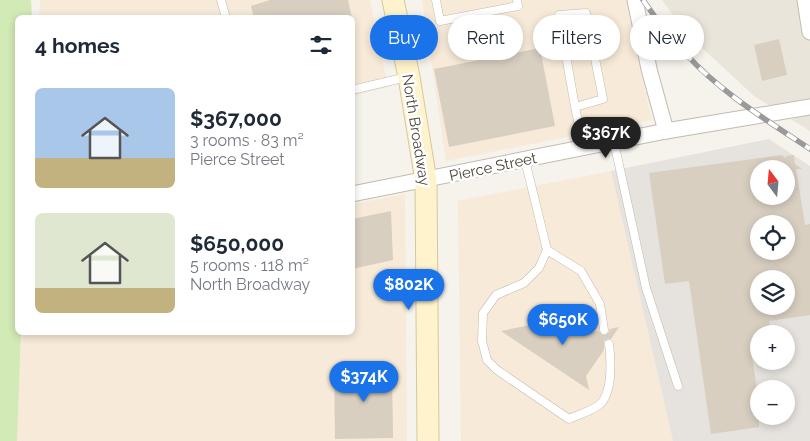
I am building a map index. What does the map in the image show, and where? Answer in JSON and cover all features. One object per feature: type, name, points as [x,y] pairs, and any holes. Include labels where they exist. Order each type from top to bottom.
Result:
[{"type":"main road","name":"North Broadway","points":[[393,0],[409,76],[426,181],[428,441]]},
{"type":"street","points":[[636,0],[648,69],[666,132]]},
{"type":"street","points":[[805,0],[810,32]]},
{"type":"street","name":"Pierce Street","points":[[355,193],[426,181],[666,132],[810,107]]},
{"type":"lane","points":[[221,0],[225,15]]},
{"type":"lane","points":[[436,0],[440,20],[518,6],[517,0]]},
{"type":"lane","points":[[575,107],[603,99],[586,13],[559,15],[575,107],[584,148]]},
{"type":"lane","points":[[355,89],[409,76]]},
{"type":"lane","points":[[614,142],[646,288],[678,386]]},
{"type":"lane","points":[[525,160],[547,250],[539,268],[524,283],[496,295],[483,313],[482,341],[487,360],[498,370],[569,419],[600,404],[610,385],[608,344]]},
{"type":"lane","points":[[547,250],[581,271],[600,304],[604,330]]},
{"type":"shaded area","points":[[40,0],[370,0],[373,15],[370,15],[370,60],[382,60],[388,87],[355,95],[355,15],[39,15]]},
{"type":"shaded area","points":[[422,0],[626,0],[630,22],[630,60],[638,60],[652,120],[446,161],[431,60],[438,60],[438,15],[424,15]]},
{"type":"shaded area","points":[[662,0],[810,0],[810,131],[754,96],[704,50],[704,15],[673,15]]},
{"type":"shaded area","points":[[769,139],[810,166],[810,441],[673,441],[611,171]]},
{"type":"shaded area","points":[[611,171],[673,441],[461,441],[458,201]]},
{"type":"shaded area","points":[[405,194],[407,441],[17,441],[21,335],[355,335],[355,204]]},
{"type":"green space","points":[[0,0],[31,0],[32,15],[15,15],[15,335],[21,335],[17,441],[0,441]]},
{"type":"building","points":[[270,0],[348,0],[351,15],[253,15],[251,6]]},
{"type":"building","points":[[779,39],[787,75],[762,81],[754,45]]},
{"type":"building","points":[[533,49],[533,60],[542,60],[555,126],[449,147],[434,69],[479,60],[523,60],[523,51]]},
{"type":"building","points":[[782,155],[786,158],[786,156],[794,155],[795,160],[750,160],[750,205],[795,205],[795,164],[802,169],[796,169],[805,225],[810,224],[810,315],[769,321],[770,325],[750,325],[750,370],[754,370],[756,380],[750,380],[750,425],[759,425],[759,427],[711,434],[689,281],[665,284],[649,173]]},
{"type":"building","points":[[391,211],[393,260],[355,268],[355,218]]},
{"type":"building","points":[[574,316],[578,335],[599,331],[602,335],[605,335],[610,329],[619,327],[611,339],[604,341],[604,350],[586,376],[589,390],[501,331]]},
{"type":"building","points":[[392,366],[393,438],[335,439],[334,367]]},
{"type":"railway","points":[[643,0],[674,41],[699,68],[761,117],[810,149]]}]
